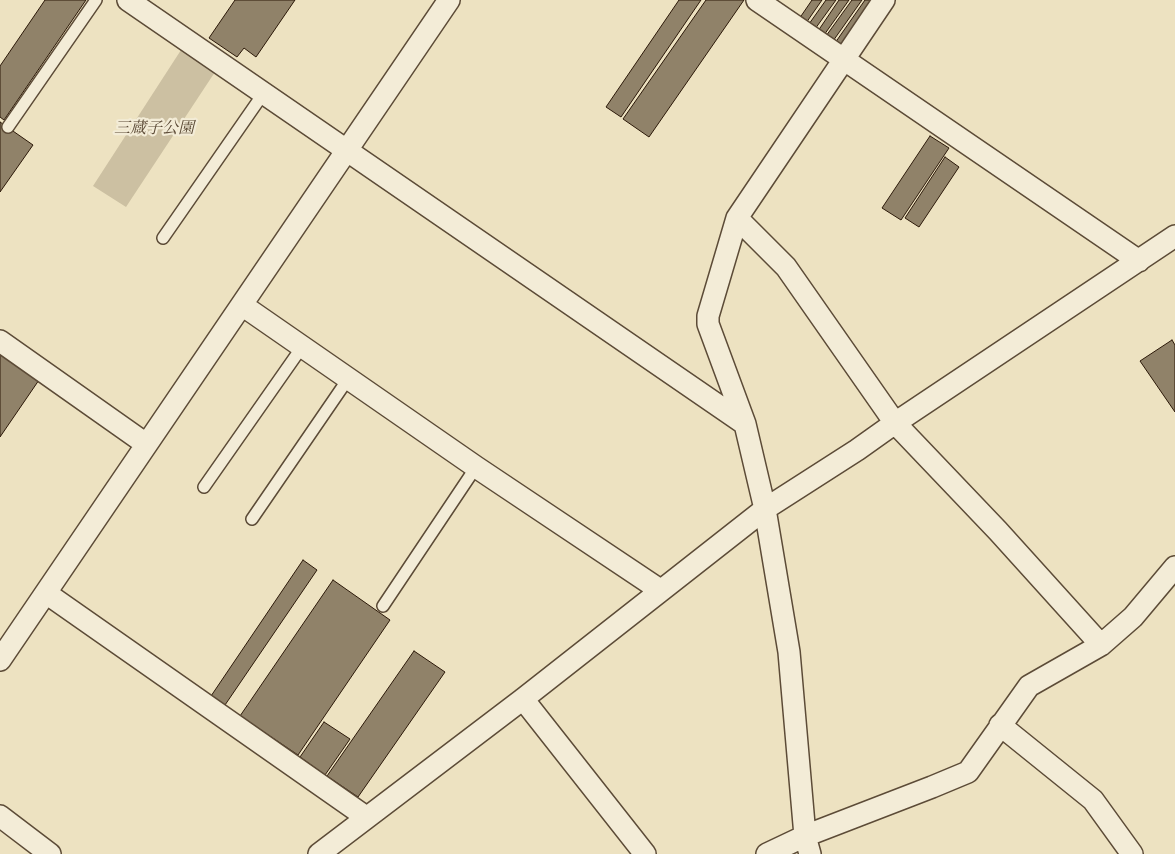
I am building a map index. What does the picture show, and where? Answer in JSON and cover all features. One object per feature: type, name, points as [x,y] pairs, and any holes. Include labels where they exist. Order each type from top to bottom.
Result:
[{"type":"street","points":[[128,0],[745,424]]},
{"type":"street","points":[[0,660],[449,0]]},
{"type":"street","points":[[757,0],[1139,261]]},
{"type":"street","points":[[808,845],[789,652],[765,509],[745,424],[708,324],[708,316],[737,218],[884,0]]},
{"type":"street","points":[[737,218],[786,267],[895,423],[998,531],[1101,645]]},
{"type":"street","points":[[319,854],[523,699],[765,509],[857,450],[1175,236]]},
{"type":"street","points":[[242,304],[476,468],[660,590]]},
{"type":"street","points":[[0,341],[146,444]]},
{"type":"street","points":[[767,854],[808,845],[968,772],[1029,686],[1101,645],[1133,617],[1175,567]]},
{"type":"street","points":[[46,593],[366,817]]},
{"type":"street","points":[[523,699],[645,854]]},
{"type":"street","points":[[1000,725],[1093,800],[1132,854]]},
{"type":"street","points":[[0,816],[50,854]]},
{"type":"lane","points":[[8,127],[96,0]]},
{"type":"lane","points":[[163,238],[263,94]]},
{"type":"lane","points":[[204,487],[302,347]]},
{"type":"lane","points":[[252,519],[348,379]]},
{"type":"lane","points":[[383,606],[476,468]]},
{"type":"green space","name":"三蔵子公園","points":[[181,50],[215,72],[126,207],[93,186]]},
{"type":"building","points":[[45,0],[86,0],[4,120],[0,117],[0,66]]},
{"type":"building","points":[[235,0],[295,0],[256,57],[244,48],[237,57],[209,38]]},
{"type":"building","points":[[679,0],[701,0],[621,117],[606,107]]},
{"type":"building","points":[[706,0],[744,0],[649,137],[623,119]]},
{"type":"building","points":[[812,0],[822,0],[806,23],[799,19]]},
{"type":"building","points":[[826,0],[836,0],[815,29],[809,24]]},
{"type":"building","points":[[839,0],[849,0],[824,35],[818,31]]},
{"type":"building","points":[[852,0],[862,0],[833,41],[826,36]]},
{"type":"building","points":[[865,0],[875,0],[842,47],[835,43]]},
{"type":"building","points":[[0,122],[33,145],[0,192]]},
{"type":"building","points":[[930,136],[949,148],[901,220],[882,208]]},
{"type":"building","points":[[945,157],[959,167],[919,227],[905,218]]},
{"type":"building","points":[[1172,340],[1175,345],[1175,412],[1140,361]]},
{"type":"building","points":[[0,354],[39,380],[0,437]]},
{"type":"building","points":[[303,560],[317,570],[225,705],[211,696]]},
{"type":"building","points":[[333,580],[390,620],[298,755],[240,716]]},
{"type":"building","points":[[414,651],[445,672],[358,797],[327,776]]},
{"type":"building","points":[[324,722],[350,739],[325,775],[300,757]]}]
